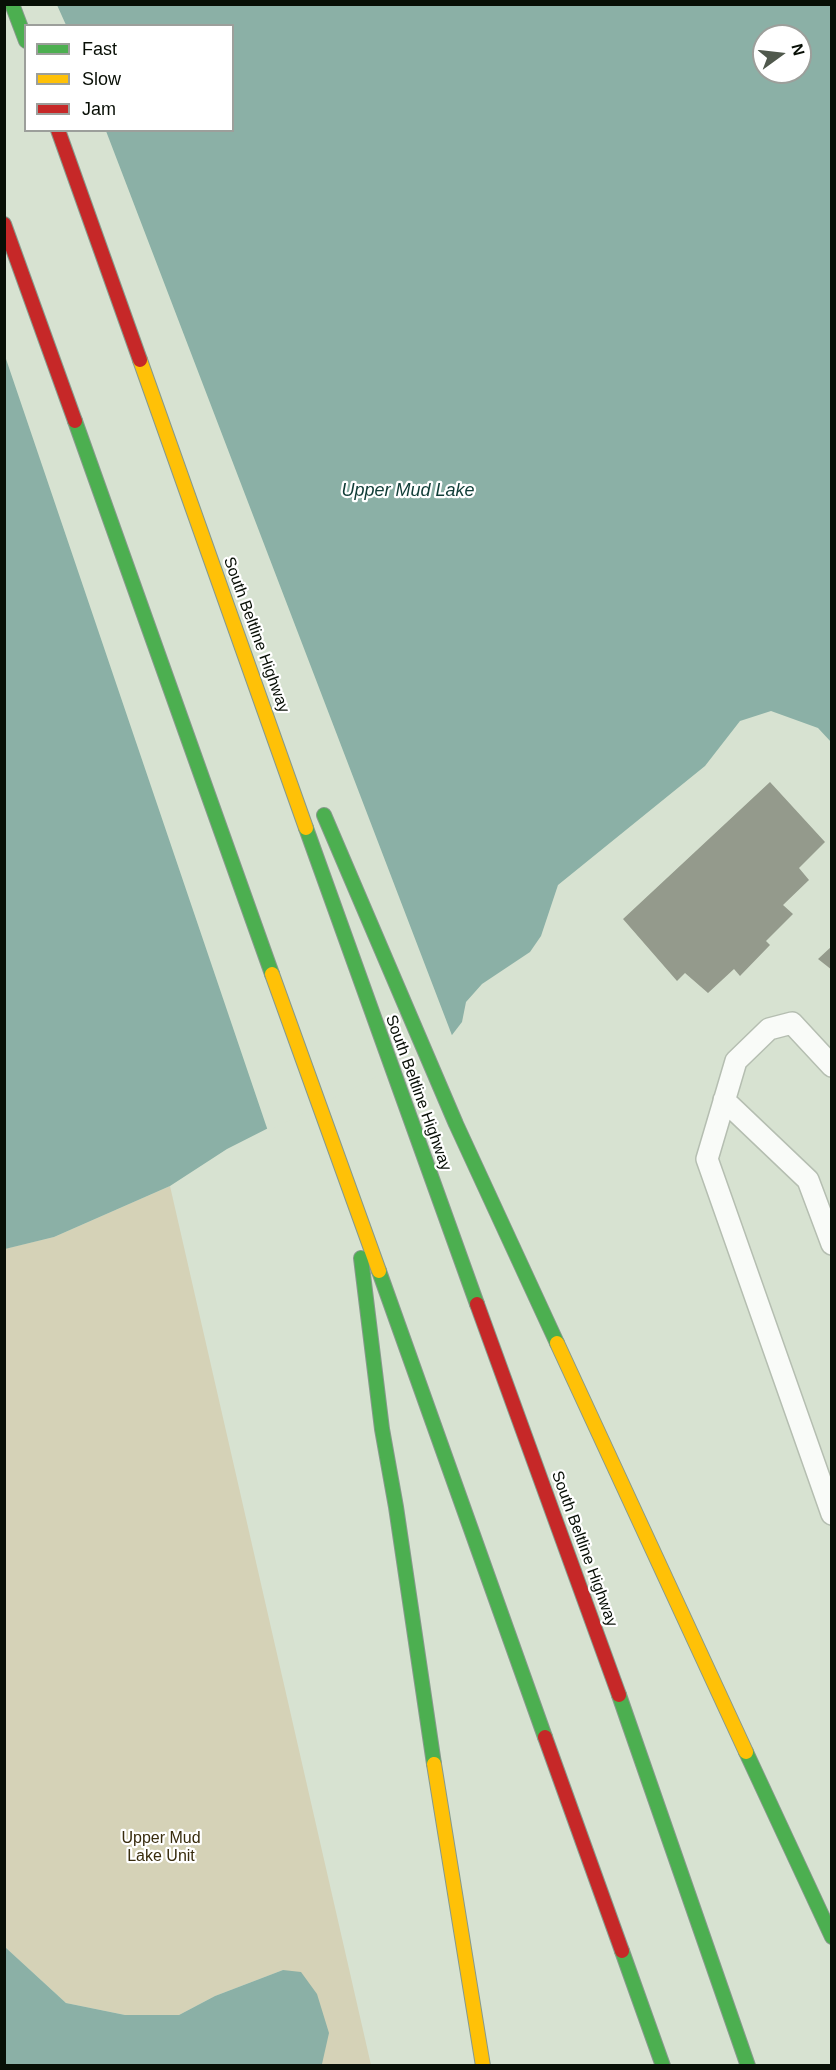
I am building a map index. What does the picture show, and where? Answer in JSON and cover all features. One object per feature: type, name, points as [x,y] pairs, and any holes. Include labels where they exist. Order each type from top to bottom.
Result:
[{"type":"highway","points":[[12,4],[24,36]]},
{"type":"highway","name":"South Beltline Highway","points":[[59,132],[417,1139],[596,1629],[748,2066]]},
{"type":"highway","points":[[4,224],[663,2066]]},
{"type":"highway","points":[[200,528],[279,712]]},
{"type":"highway","points":[[317,799],[456,1124],[831,1937]]},
{"type":"highway","points":[[353,1197],[382,1429],[398,1519],[442,1823],[483,2066]]},
{"type":"lane","points":[[831,1066],[792,1023],[769,1029],[736,1061],[707,1159],[831,1514]]},
{"type":"lane","points":[[724,1100],[808,1180],[831,1244]]},
{"type":"green space","name":"Upper Mud Lake Unit","points":[[170,1186],[371,2065],[319,2065],[322,2064],[283,1970],[215,1996],[179,2015],[125,2015],[66,2003],[5,1947],[4,1249],[54,1237]]},
{"type":"water","name":"Upper Mud Lake","points":[[4,5],[832,5],[831,742],[818,728],[771,711],[740,721],[705,766],[558,885],[541,936],[530,952],[482,984],[466,1002],[462,1022],[452,1035],[227,1149],[170,1186],[54,1237],[5,1249]]},
{"type":"water","points":[[5,1947],[66,2003],[125,2015],[179,2015],[215,1996],[283,1970],[301,1972],[317,1994],[329,2033],[322,2064],[319,2066],[5,2065]]},
{"type":"pier","points":[[5,5],[57,5],[66,24],[24,24],[24,132],[106,132],[453,1038],[268,1131],[5,356]]},
{"type":"building","points":[[770,782],[825,842],[799,868],[809,880],[783,905],[793,914],[766,941],[770,945],[740,976],[734,969],[708,993],[685,973],[677,981],[623,919]]},
{"type":"building","points":[[832,946],[832,970],[818,959]]},
{"type":"traffic: fast","points":[[12,4],[24,36]]},
{"type":"traffic: fast","points":[[75,421],[272,974]]},
{"type":"traffic: fast","points":[[324,815],[456,1124],[557,1343]]},
{"type":"traffic: fast","points":[[306,828],[477,1304]]},
{"type":"traffic: fast","points":[[361,1258],[382,1429],[396,1507],[434,1764]]},
{"type":"traffic: fast","points":[[379,1271],[545,1737]]},
{"type":"traffic: fast","points":[[619,1695],[748,2066]]},
{"type":"traffic: fast","points":[[746,1752],[832,1937]]},
{"type":"traffic: fast","points":[[622,1951],[663,2066]]},
{"type":"traffic: slow","points":[[140,360],[306,828]]},
{"type":"traffic: slow","points":[[272,974],[379,1271]]},
{"type":"traffic: slow","points":[[557,1343],[746,1752]]},
{"type":"traffic: slow","points":[[434,1764],[483,2066]]},
{"type":"traffic: jam","points":[[59,132],[140,360]]},
{"type":"traffic: jam","points":[[4,224],[75,421]]},
{"type":"traffic: jam","points":[[477,1304],[619,1695]]},
{"type":"traffic: jam","points":[[545,1737],[622,1951]]}]
